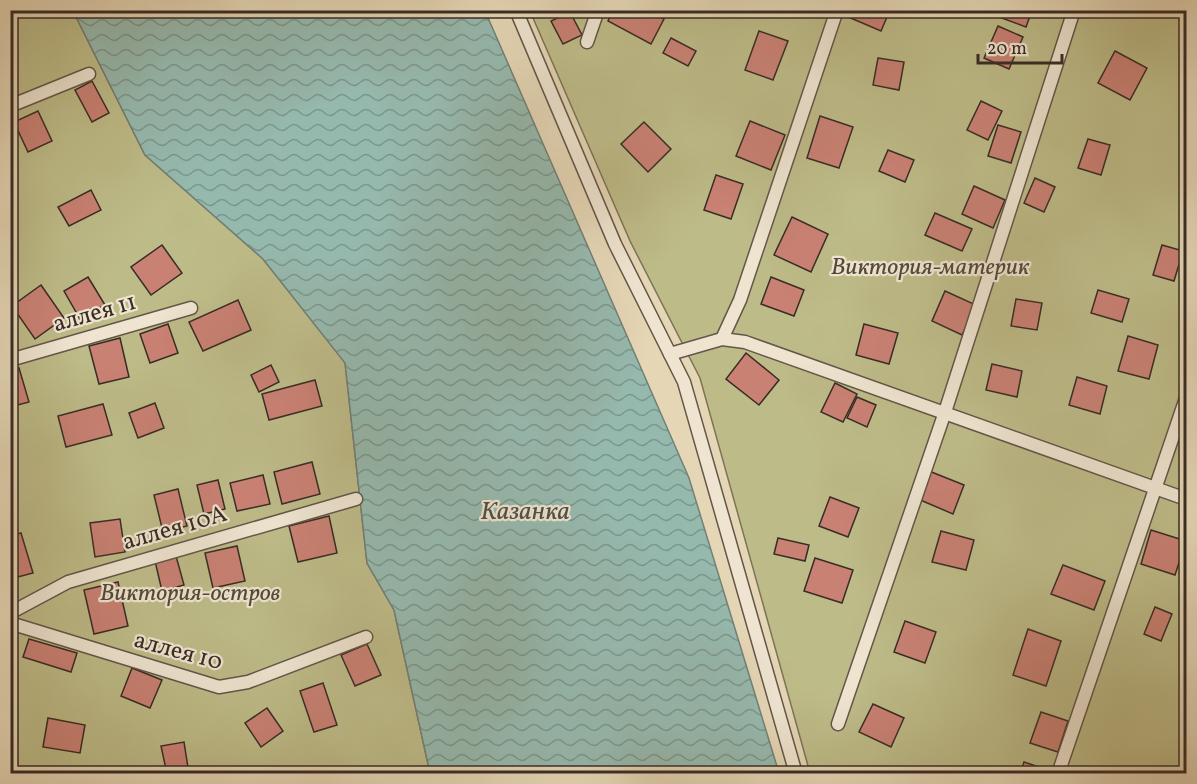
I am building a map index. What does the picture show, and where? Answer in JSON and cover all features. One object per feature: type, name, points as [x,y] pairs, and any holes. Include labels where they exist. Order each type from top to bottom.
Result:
[{"type":"lane","points":[[516,10],[615,244],[684,382],[796,774]]},
{"type":"lane","points":[[587,42],[598,10]]},
{"type":"lane","points":[[722,339],[740,300],[837,10]]},
{"type":"lane","points":[[838,724],[945,412],[1074,10]]},
{"type":"lane","points":[[10,106],[89,74]]},
{"type":"lane","name":"аллея 11","points":[[10,360],[191,309]]},
{"type":"lane","points":[[670,354],[722,339],[745,342],[1186,499]]},
{"type":"lane","points":[[1058,774],[1186,398]]},
{"type":"lane","name":"аллея 10А","points":[[10,613],[68,582],[356,499]]},
{"type":"lane","name":"аллея 10","points":[[10,623],[219,687],[248,682],[366,637]]},
{"type":"green space","name":"Виктория-остров","points":[[10,11],[73,11],[145,155],[263,259],[345,362],[367,563],[394,610],[430,773],[11,773]]},
{"type":"green space","name":"Виктория-материк","points":[[530,11],[1186,11],[1186,773],[810,773],[700,378],[630,241]]},
{"type":"water","name":"Казанка","points":[[73,11],[485,11],[689,478],[779,773],[430,773],[394,610],[367,563],[345,363],[263,259],[145,155]]},
{"type":"building","points":[[613,10],[649,10],[664,19],[651,44],[608,21]]},
{"type":"building","points":[[848,10],[890,10],[881,31],[846,16]]},
{"type":"building","points":[[992,10],[1025,10],[1031,13],[1026,27],[991,14]]},
{"type":"building","points":[[570,12],[582,35],[563,44],[551,21]]},
{"type":"building","points":[[998,26],[1023,37],[1009,69],[984,58]]},
{"type":"building","points":[[759,31],[788,41],[773,80],[745,70]]},
{"type":"building","points":[[671,38],[696,51],[688,66],[663,53]]},
{"type":"building","points":[[1115,51],[1147,68],[1130,100],[1098,83]]},
{"type":"building","points":[[878,58],[904,62],[899,90],[873,85]]},
{"type":"building","points":[[92,81],[109,113],[92,122],[75,90]]},
{"type":"building","points":[[981,101],[1002,111],[988,140],[967,130]]},
{"type":"building","points":[[38,111],[52,141],[28,152],[14,122]]},
{"type":"building","points":[[820,116],[853,127],[839,168],[807,158]]},
{"type":"building","points":[[750,121],[785,135],[771,170],[736,156]]},
{"type":"building","points":[[644,122],[671,149],[648,172],[621,144]]},
{"type":"building","points":[[998,125],[1021,132],[1011,163],[988,156]]},
{"type":"building","points":[[1088,139],[1110,145],[1101,175],[1078,168]]},
{"type":"building","points":[[888,150],[914,160],[905,182],[879,171]]},
{"type":"building","points":[[10,159],[17,176],[10,179]]},
{"type":"building","points":[[716,175],[743,184],[731,219],[704,210]]},
{"type":"building","points":[[1035,178],[1055,187],[1044,212],[1024,203]]},
{"type":"building","points":[[974,186],[1005,200],[993,228],[962,214]]},
{"type":"building","points":[[91,190],[101,210],[69,226],[58,207]]},
{"type":"building","points":[[935,213],[972,229],[962,251],[925,235]]},
{"type":"building","points":[[792,217],[828,234],[811,272],[774,255]]},
{"type":"building","points":[[162,245],[182,273],[151,295],[131,267]]},
{"type":"building","points":[[1162,245],[1183,251],[1174,281],[1153,275]]},
{"type":"building","points":[[88,277],[105,305],[80,319],[64,291]]},
{"type":"building","points":[[771,277],[804,290],[794,316],[761,304]]},
{"type":"building","points":[[41,285],[64,318],[35,339],[12,306]]},
{"type":"building","points":[[1098,290],[1129,299],[1122,322],[1091,313]]},
{"type":"building","points":[[945,291],[976,305],[962,335],[932,321]]},
{"type":"building","points":[[1016,299],[1042,303],[1037,330],[1011,326]]},
{"type":"building","points":[[238,300],[251,330],[203,351],[189,322]]},
{"type":"building","points":[[168,324],[178,353],[150,363],[140,334]]},
{"type":"building","points":[[864,324],[898,333],[889,364],[856,355]]},
{"type":"building","points":[[1128,336],[1158,345],[1149,379],[1118,371]]},
{"type":"building","points":[[120,338],[129,377],[99,384],[89,346]]},
{"type":"building","points":[[746,353],[779,380],[759,405],[726,379]]},
{"type":"building","points":[[992,364],[1022,371],[1017,397],[986,390]]},
{"type":"building","points":[[271,365],[279,382],[259,392],[251,375]]},
{"type":"building","points":[[19,368],[29,402],[10,407],[10,371]]},
{"type":"building","points":[[1077,377],[1107,386],[1100,414],[1069,405]]},
{"type":"building","points":[[315,380],[322,406],[269,420],[262,394]]},
{"type":"building","points":[[835,383],[857,394],[843,422],[821,412]]},
{"type":"building","points":[[857,397],[876,405],[867,427],[847,418]]},
{"type":"building","points":[[155,403],[164,428],[138,438],[129,413]]},
{"type":"building","points":[[103,404],[112,435],[66,447],[58,416]]},
{"type":"building","points":[[312,462],[320,494],[282,504],[274,472]]},
{"type":"building","points":[[929,471],[964,485],[953,514],[918,499]]},
{"type":"building","points":[[263,475],[270,504],[237,511],[230,483]]},
{"type":"building","points":[[218,480],[225,509],[204,514],[197,485]]},
{"type":"building","points":[[178,489],[187,526],[163,532],[154,495]]},
{"type":"building","points":[[830,497],[859,508],[848,537],[819,526]]},
{"type":"building","points":[[329,516],[337,553],[298,562],[289,526]]},
{"type":"building","points":[[120,519],[125,552],[95,557],[90,523]]},
{"type":"building","points":[[1151,530],[1186,541],[1175,575],[1141,564]]},
{"type":"building","points":[[941,531],[974,540],[966,570],[932,562]]},
{"type":"building","points":[[21,533],[33,573],[10,579],[10,536]]},
{"type":"building","points":[[778,538],[809,545],[805,561],[774,554]]},
{"type":"building","points":[[237,546],[245,581],[213,588],[205,553]]},
{"type":"building","points":[[176,556],[184,585],[162,591],[155,561]]},
{"type":"building","points":[[815,558],[853,570],[842,603],[804,591]]},
{"type":"building","points":[[1063,565],[1105,581],[1094,610],[1051,594]]},
{"type":"building","points":[[118,582],[128,626],[94,634],[84,590]]},
{"type":"building","points":[[1155,607],[1172,614],[1161,641],[1144,634]]},
{"type":"building","points":[[905,621],[936,632],[925,663],[894,652]]},
{"type":"building","points":[[1028,629],[1061,641],[1046,686],[1013,675]]},
{"type":"building","points":[[29,639],[77,653],[71,672],[23,657]]},
{"type":"building","points":[[367,644],[381,675],[355,686],[341,655]]},
{"type":"building","points":[[132,668],[162,680],[150,708],[121,696]]},
{"type":"building","points":[[323,683],[337,725],[314,732],[300,691]]},
{"type":"building","points":[[873,704],[904,718],[891,747],[859,732]]},
{"type":"building","points":[[267,708],[283,731],[261,747],[245,723]]},
{"type":"building","points":[[1041,712],[1068,721],[1058,752],[1030,743]]},
{"type":"building","points":[[48,718],[85,725],[80,753],[43,747]]},
{"type":"building","points":[[184,742],[189,774],[167,774],[161,746]]},
{"type":"building","points":[[1024,762],[1054,772],[1053,774],[1020,774]]}]
